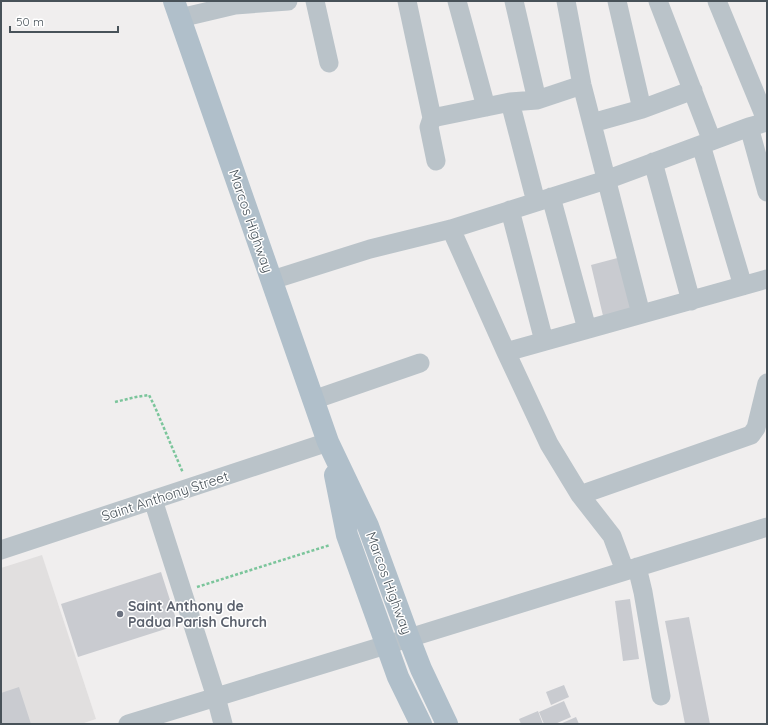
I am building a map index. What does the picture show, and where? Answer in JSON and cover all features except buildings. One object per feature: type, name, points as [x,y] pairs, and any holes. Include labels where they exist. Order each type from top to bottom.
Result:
[{"type":"main road","name":"Marcos Highway","points":[[177,10],[328,442],[368,526],[409,638],[447,724]]},
{"type":"main road","name":"Marcos Highway","points":[[328,442],[346,535],[406,697],[421,724]]},
{"type":"street","points":[[177,10],[288,1]]},
{"type":"street","points":[[315,1],[329,63]]},
{"type":"street","points":[[407,1],[432,118],[429,127],[436,161]]},
{"type":"street","points":[[456,1],[486,107]]},
{"type":"street","points":[[514,1],[537,100]]},
{"type":"street","points":[[566,1],[582,85],[641,314]]},
{"type":"street","points":[[617,1],[642,108]]},
{"type":"street","points":[[658,1],[693,90],[743,286]]},
{"type":"street","points":[[717,1],[761,124],[767,192]]},
{"type":"street","points":[[432,118],[510,102],[537,100],[582,85]]},
{"type":"street","points":[[592,123],[642,108],[693,90]]},
{"type":"street","points":[[510,102],[587,329]]},
{"type":"street","points":[[272,280],[370,249],[451,228],[606,180],[761,124]]},
{"type":"street","points":[[653,162],[691,301]]},
{"type":"street","points":[[510,210],[544,341]]},
{"type":"street","points":[[451,228],[549,444],[580,495],[612,536],[643,592],[661,696]]},
{"type":"street","points":[[506,352],[767,279]]},
{"type":"street","points":[[313,400],[420,363]]},
{"type":"street","points":[[580,495],[751,435],[756,428],[767,383]]},
{"type":"street","name":"Saint Anthony Street","points":[[1,550],[328,442]]},
{"type":"street","points":[[152,500],[224,724]]},
{"type":"street","points":[[128,724],[767,527]]},
{"type":"path","points":[[115,402],[136,396],[149,395],[189,488]]},
{"type":"path","points":[[182,592],[330,545]]},
{"type":"shaded area","points":[[42,555],[96,719],[81,724],[1,724],[1,568]]},
{"type":"place","name":"Saint Anthony de Padua Parish Church","points":[[120,614]]}]
